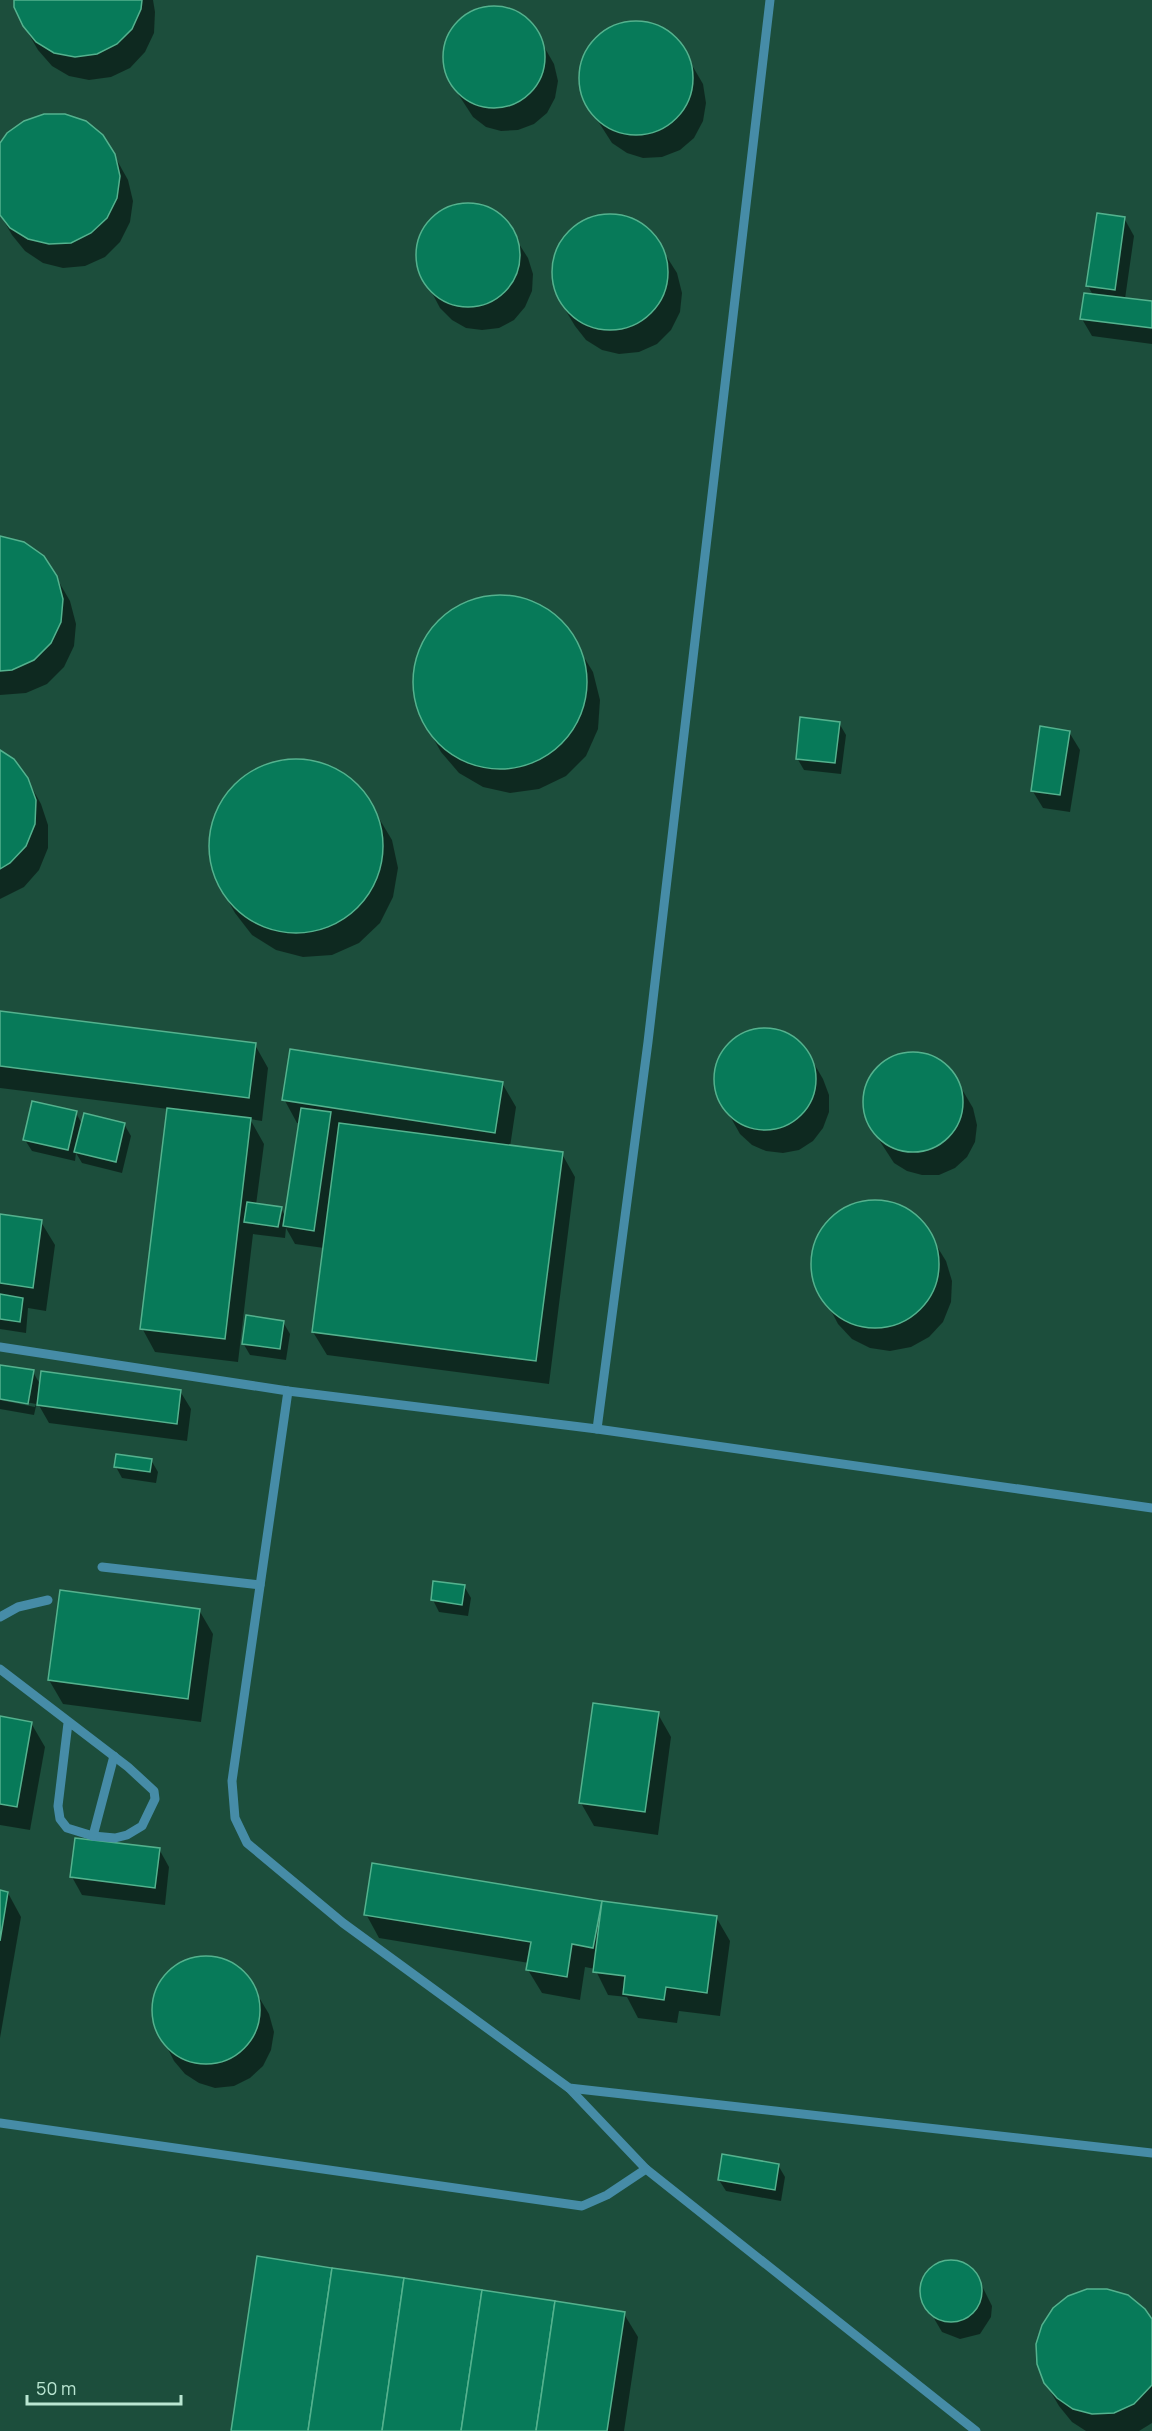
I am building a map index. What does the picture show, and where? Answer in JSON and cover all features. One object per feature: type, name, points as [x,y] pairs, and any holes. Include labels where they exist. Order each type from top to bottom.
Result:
[{"type":"lane","points":[[597,1429],[648,1042],[770,0]]},
{"type":"lane","points":[[0,1347],[288,1391],[597,1429],[1152,1508]]},
{"type":"lane","points":[[288,1391],[232,1781],[235,1818],[247,1843],[343,1923],[569,2088],[646,2169],[976,2431]]},
{"type":"lane","points":[[102,1567],[260,1585]]},
{"type":"lane","points":[[0,1617],[18,1607],[48,1600]]},
{"type":"lane","points":[[0,1669],[114,1756],[154,1791],[155,1799],[142,1826],[128,1835],[115,1838],[93,1836],[67,1828],[60,1819],[58,1806],[68,1723]]},
{"type":"lane","points":[[93,1836],[114,1756]]},
{"type":"lane","points":[[569,2088],[1152,2153]]},
{"type":"lane","points":[[0,2123],[582,2206],[607,2195],[646,2169]]},
{"type":"building","points":[[14,0],[142,0],[141,9],[132,29],[117,44],[97,54],[75,57],[54,53],[36,42],[23,26],[14,7]]},
{"type":"building","points":[[494,6],[514,10],[530,21],[541,37],[545,57],[541,77],[530,93],[514,104],[494,108],[474,104],[458,93],[447,77],[443,57],[447,37],[458,21],[474,10]]},
{"type":"building","points":[[636,21],[658,26],[676,38],[688,56],[693,78],[688,100],[676,118],[658,130],[636,135],[614,130],[596,118],[584,100],[579,78],[584,56],[596,38],[614,26]]},
{"type":"building","points":[[44,114],[65,114],[86,121],[103,135],[115,154],[120,176],[117,198],[107,218],[91,233],[71,243],[49,244],[28,239],[10,228],[0,215],[0,143],[7,133],[24,121]]},
{"type":"building","points":[[468,203],[488,207],[505,218],[516,235],[520,255],[516,275],[505,292],[488,303],[468,307],[448,303],[431,292],[420,275],[416,255],[420,235],[431,218],[448,207]]},
{"type":"building","points":[[1097,213],[1125,217],[1115,290],[1086,286]]},
{"type":"building","points":[[610,214],[632,218],[651,231],[664,250],[668,272],[664,294],[651,313],[632,326],[610,330],[588,326],[569,313],[556,294],[552,272],[556,250],[569,231],[588,218]]},
{"type":"building","points":[[1084,293],[1152,301],[1152,328],[1080,319]]},
{"type":"building","points":[[0,536],[24,542],[44,556],[57,576],[63,599],[61,622],[51,643],[34,660],[12,670],[0,671]]},
{"type":"building","points":[[500,595],[533,602],[548,610],[561,621],[572,634],[580,649],[587,682],[580,715],[572,730],[561,743],[548,754],[533,762],[500,769],[467,762],[452,754],[439,743],[428,730],[420,715],[413,682],[420,649],[428,634],[439,621],[452,610],[467,602]]},
{"type":"building","points":[[800,717],[840,722],[835,763],[796,759]]},
{"type":"building","points":[[1040,726],[1070,731],[1060,795],[1031,791]]},
{"type":"building","points":[[0,750],[14,759],[28,778],[36,800],[35,824],[26,846],[10,863],[0,869]]},
{"type":"building","points":[[296,759],[313,760],[329,765],[345,773],[358,784],[369,797],[377,813],[382,829],[382,863],[377,879],[369,895],[358,908],[345,919],[329,927],[313,932],[296,933],[279,932],[263,927],[247,919],[234,908],[223,895],[215,879],[210,863],[209,846],[210,829],[215,813],[223,797],[234,784],[247,773],[263,765],[279,760]]},
{"type":"building","points":[[0,1011],[256,1043],[249,1098],[0,1066]]},
{"type":"building","points":[[765,1028],[784,1032],[801,1043],[812,1060],[816,1079],[812,1098],[801,1115],[784,1126],[765,1130],[746,1126],[729,1115],[718,1098],[714,1079],[718,1060],[729,1043],[746,1032]]},
{"type":"building","points":[[290,1049],[503,1082],[495,1133],[282,1100]]},
{"type":"building","points":[[913,1052],[941,1060],[955,1074],[963,1102],[955,1130],[941,1144],[913,1152],[885,1144],[871,1130],[863,1102],[871,1074],[885,1060]]},
{"type":"building","points":[[32,1101],[77,1111],[68,1150],[23,1140]]},
{"type":"building","points":[[167,1108],[251,1118],[225,1339],[140,1329]]},
{"type":"building","points":[[301,1108],[331,1112],[314,1231],[283,1226]]},
{"type":"building","points":[[84,1113],[125,1123],[116,1162],[74,1152]]},
{"type":"building","points":[[339,1123],[563,1152],[536,1361],[312,1332]]},
{"type":"building","points":[[875,1200],[899,1205],[920,1219],[934,1240],[939,1264],[934,1288],[920,1309],[899,1323],[875,1328],[851,1323],[830,1309],[816,1288],[811,1264],[816,1240],[830,1219],[851,1205]]},
{"type":"building","points":[[247,1202],[282,1207],[278,1227],[244,1222]]},
{"type":"building","points":[[0,1214],[42,1220],[33,1288],[0,1283]]},
{"type":"building","points":[[0,1294],[23,1298],[20,1322],[0,1319]]},
{"type":"building","points":[[246,1315],[284,1321],[280,1349],[242,1344]]},
{"type":"building","points":[[0,1365],[34,1370],[28,1404],[0,1399]]},
{"type":"building","points":[[41,1371],[181,1390],[177,1424],[37,1405]]},
{"type":"building","points":[[116,1454],[152,1459],[150,1472],[114,1467]]},
{"type":"building","points":[[433,1581],[465,1585],[462,1605],[431,1600]]},
{"type":"building","points":[[60,1590],[200,1609],[188,1699],[48,1680]]},
{"type":"building","points":[[593,1703],[659,1712],[645,1812],[579,1803]]},
{"type":"building","points":[[0,1716],[32,1722],[17,1807],[0,1804]]},
{"type":"building","points":[[75,1838],[160,1848],[155,1888],[70,1877]]},
{"type":"building","points":[[372,1863],[602,1901],[593,1948],[572,1944],[567,1977],[526,1970],[531,1942],[364,1915]]},
{"type":"building","points":[[0,1890],[8,1892],[0,1941]]},
{"type":"building","points":[[602,1901],[717,1916],[707,1993],[666,1987],[664,2000],[623,1994],[625,1976],[593,1972]]},
{"type":"building","points":[[206,1956],[227,1960],[244,1972],[256,1989],[260,2010],[256,2031],[244,2048],[227,2060],[206,2064],[185,2060],[168,2048],[156,2031],[152,2010],[156,1989],[168,1972],[185,1960]]},
{"type":"building","points":[[722,2154],[779,2164],[775,2190],[718,2180]]},
{"type":"building","points":[[257,2256],[332,2268],[308,2431],[231,2431]]},
{"type":"building","points":[[945,2260],[957,2260],[973,2269],[980,2279],[982,2291],[980,2303],[973,2313],[957,2322],[945,2322],[934,2317],[925,2308],[920,2297],[920,2285],[925,2274],[934,2265]]},
{"type":"building","points":[[332,2268],[404,2278],[382,2431],[308,2431]]},
{"type":"building","points":[[404,2278],[482,2290],[461,2431],[382,2431]]},
{"type":"building","points":[[1087,2289],[1107,2289],[1128,2295],[1145,2309],[1152,2319],[1152,2385],[1134,2404],[1114,2413],[1092,2414],[1073,2409],[1057,2398],[1044,2383],[1037,2364],[1036,2344],[1042,2325],[1053,2308],[1068,2296]]},
{"type":"building","points":[[482,2290],[555,2301],[536,2431],[461,2431]]},
{"type":"building","points":[[555,2301],[625,2312],[607,2431],[536,2431]]}]
